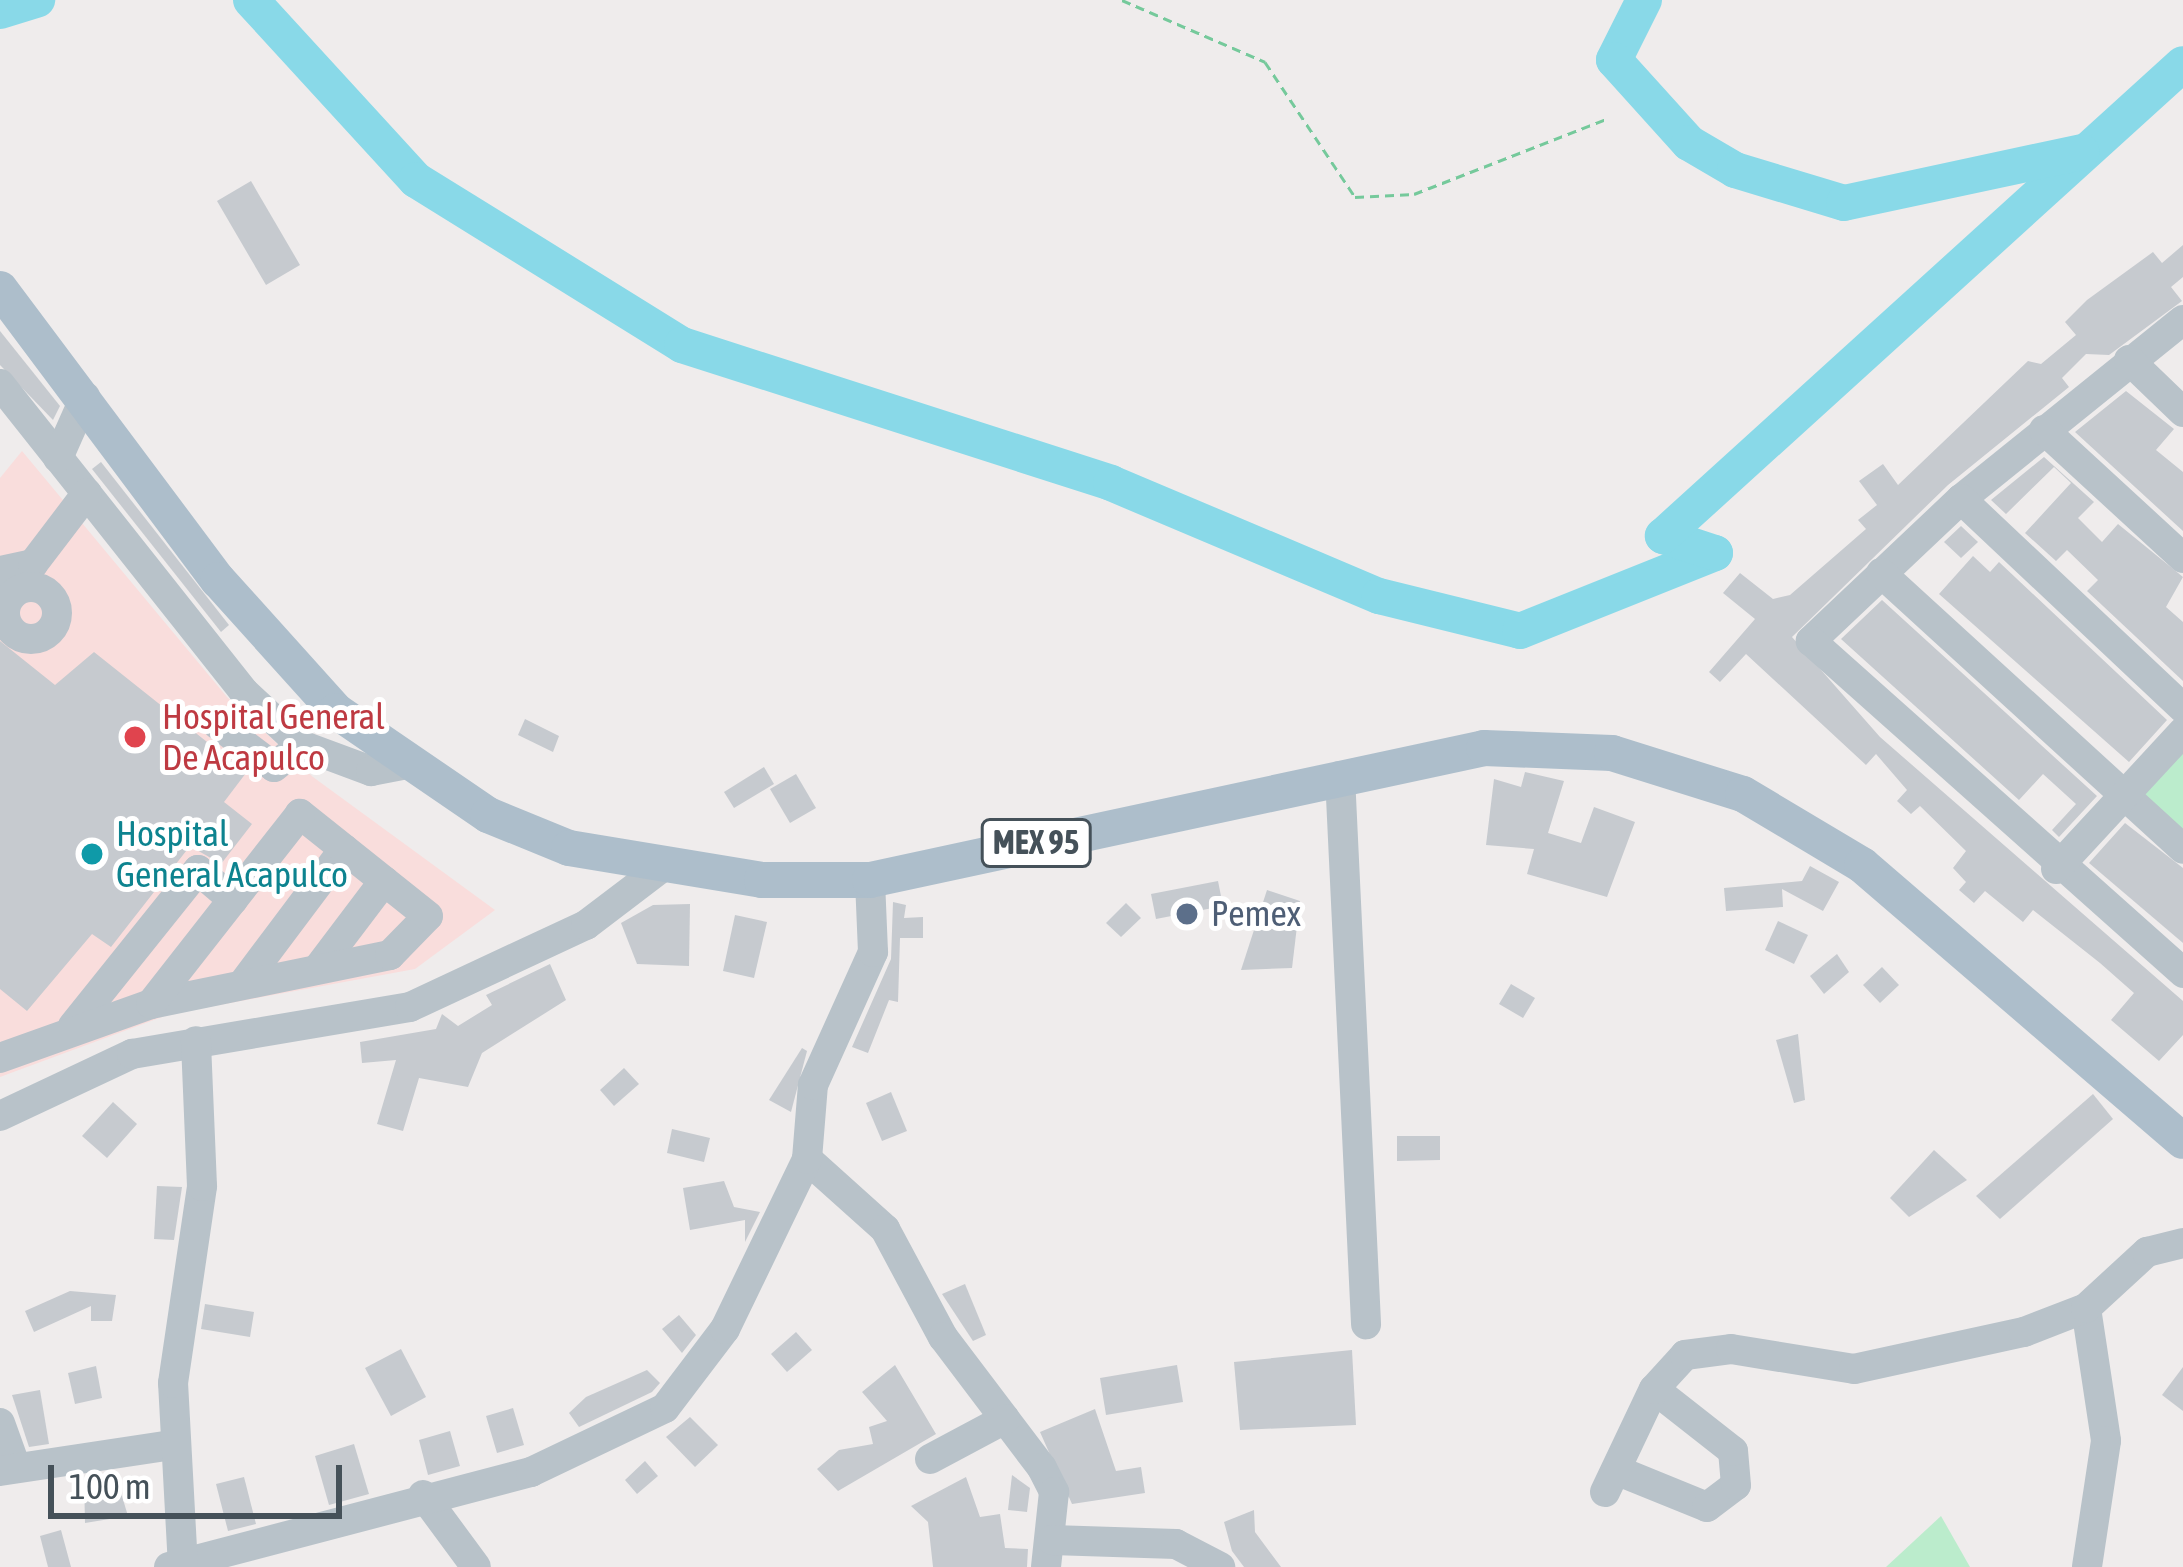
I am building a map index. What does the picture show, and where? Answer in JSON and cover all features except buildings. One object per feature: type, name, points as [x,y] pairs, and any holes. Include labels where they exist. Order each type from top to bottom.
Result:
[{"type":"main road","name":"MEX 95","points":[[0,289],[218,580],[336,711],[407,764],[508,824],[661,868],[870,880],[1340,776],[1546,746],[1649,762],[1743,794],[1862,865],[2183,1141]]},
{"type":"street","points":[[2183,320],[1961,499],[1814,633],[1814,651],[2056,869],[2183,973]]},
{"type":"street","points":[[2129,360],[2183,412]]},
{"type":"street","points":[[0,384],[244,692],[301,745],[371,771],[407,764]]},
{"type":"street","points":[[58,458],[85,397]]},
{"type":"street","points":[[2044,430],[2183,558]]},
{"type":"street","points":[[13,577],[56,540],[87,493]]},
{"type":"street","points":[[1961,499],[2183,708]]},
{"type":"street","points":[[1881,573],[2183,849]]},
{"type":"street","points":[[217,724],[274,767],[301,745]]},
{"type":"street","points":[[2056,869],[2183,733]]},
{"type":"street","points":[[1340,776],[1366,1324]]},
{"type":"street","points":[[0,1058],[73,1026],[151,1004],[245,981],[390,955],[428,916],[300,814],[151,1004]]},
{"type":"street","points":[[245,981],[344,849]]},
{"type":"street","points":[[0,1116],[132,1054],[410,1007],[586,925],[661,868]]},
{"type":"street","points":[[73,1026],[199,871],[233,900]]},
{"type":"street","points":[[196,1041],[202,1186],[171,1445],[178,1566],[593,1451],[665,1408],[725,1329],[807,1159],[813,1085],[873,952],[870,880]]},
{"type":"street","points":[[319,967],[384,881]]},
{"type":"street","points":[[807,1159],[885,1229],[915,1293],[1054,1492],[1049,1554],[1176,1544],[1220,1567]]},
{"type":"street","points":[[1654,1389],[1733,1451],[1736,1485],[1707,1507],[1610,1481],[1654,1389],[1685,1355],[1731,1349],[1854,1369],[2086,1308],[2147,1252],[2183,1243]]},
{"type":"street","points":[[2086,1308],[2105,1441],[2087,1567]]},
{"type":"street","points":[[930,1459],[1005,1418]]},
{"type":"street","points":[[0,1423],[7,1468],[171,1445]]},
{"type":"street","points":[[423,1495],[476,1567]]},
{"type":"path","points":[[1122,0],[1265,62],[1355,196],[1414,194],[1606,119]]},
{"type":"shaded area","name":"Hospital General De Acapulco","points":[[22,451],[227,697],[313,777],[495,910],[415,969],[170,1014],[0,1077],[0,478]]},
{"type":"green space","points":[[2183,749],[2183,832],[2142,795]]},
{"type":"green space","points":[[1941,1516],[1970,1567],[1886,1567]]},
{"type":"waterway","points":[[0,11],[37,0]]},
{"type":"waterway","points":[[251,0],[416,180],[682,345],[1111,483],[1379,596],[1520,631],[1715,553],[1663,536],[2183,64]]},
{"type":"waterway","points":[[1644,0],[1614,60],[1689,143],[1735,170],[1844,203],[2082,152]]},
{"type":"place","name":"Hospital General De Acapulco","points":[[135,737]]},
{"type":"place","name":"Hospital General Acapulco","points":[[92,854]]},
{"type":"place","name":"Pemex","points":[[1187,914]]}]
